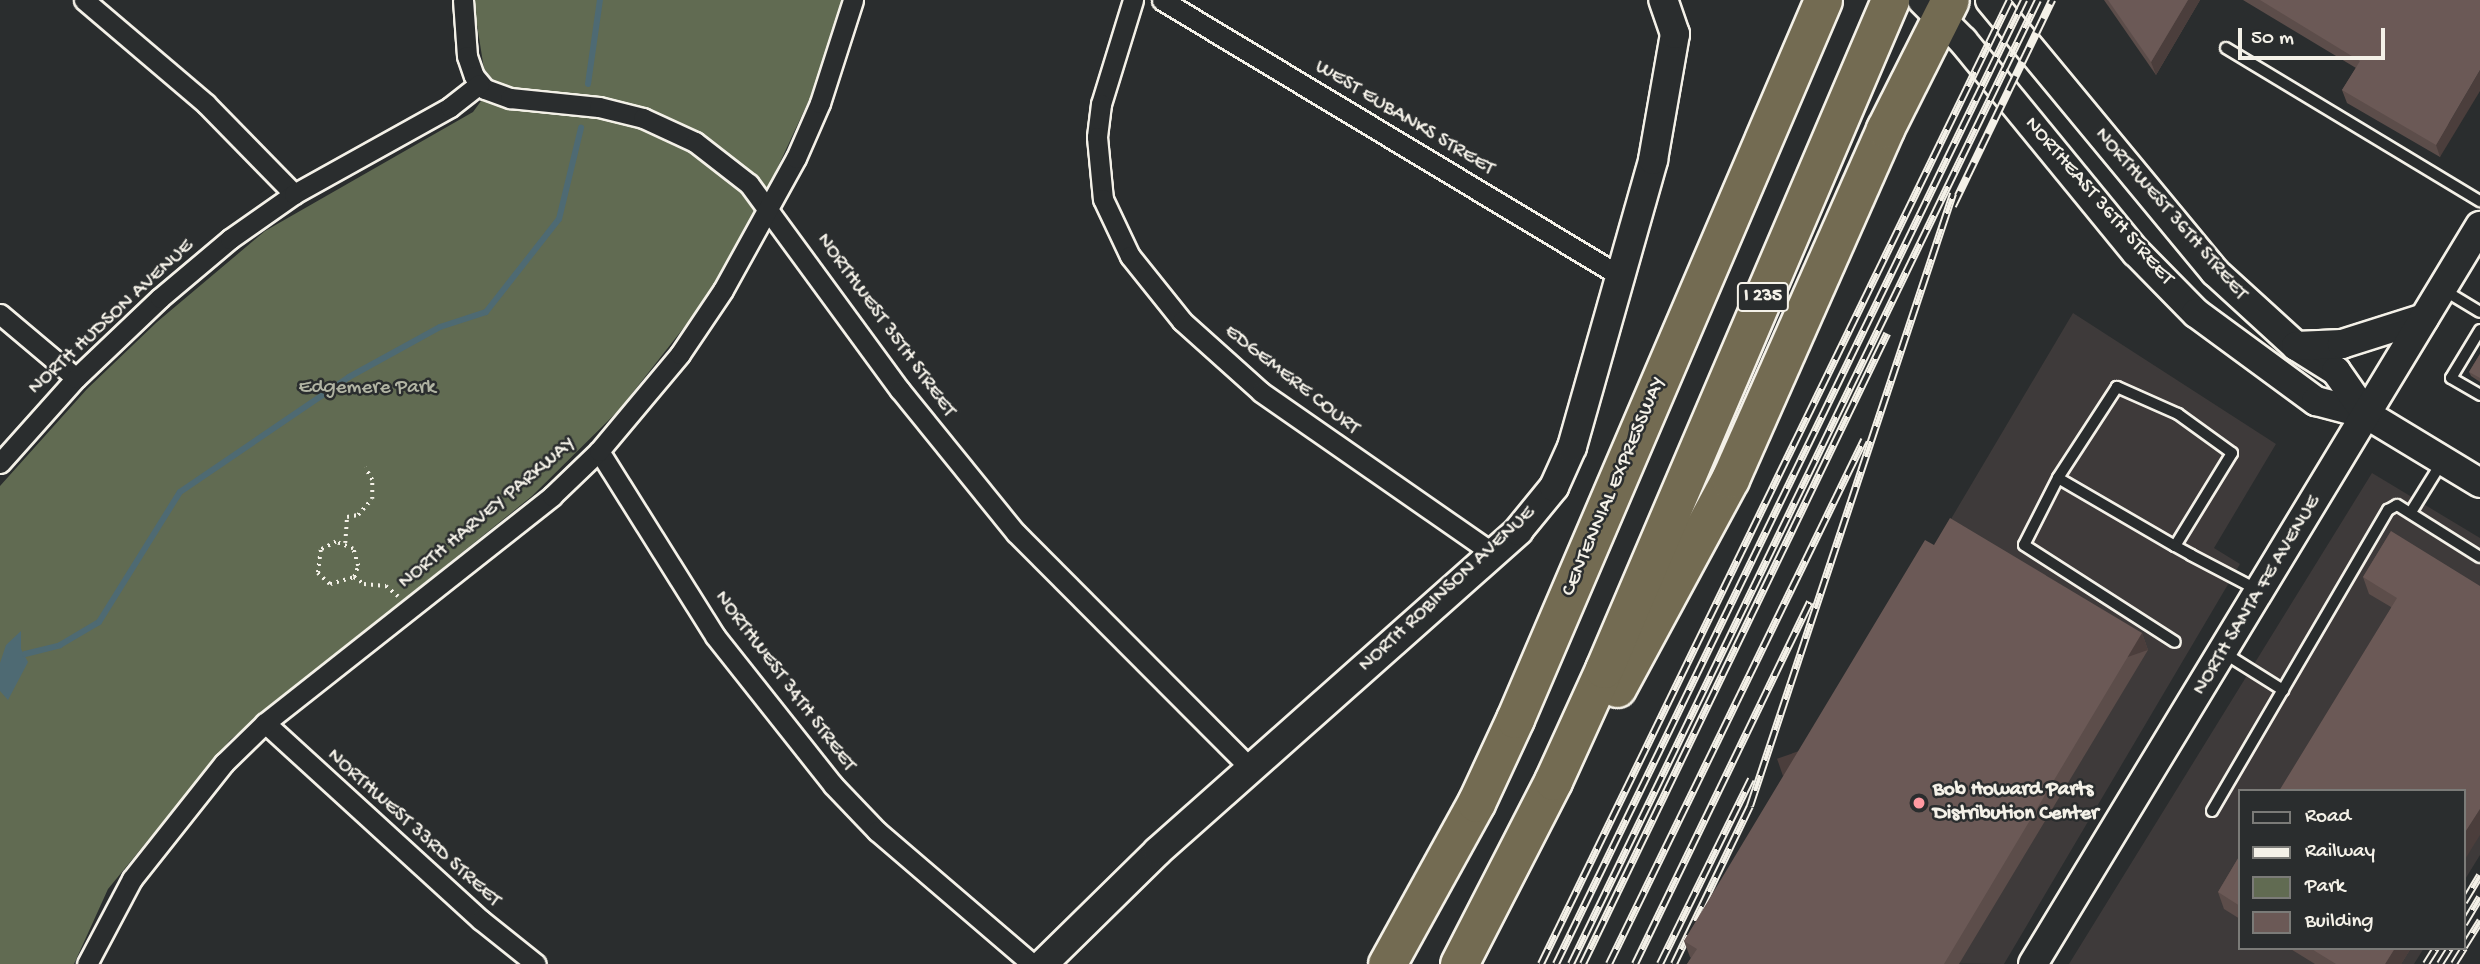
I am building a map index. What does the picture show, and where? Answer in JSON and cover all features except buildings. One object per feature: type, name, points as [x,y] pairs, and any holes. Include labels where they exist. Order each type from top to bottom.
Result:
[{"type":"highway","name":"CENTENNIAL EXPRESSWAY","points":[[1387,964],[1464,824],[1515,719],[1823,0]]},
{"type":"highway","points":[[1492,904],[1680,579],[1730,479],[1938,6]]},
{"type":"highway","name":"I 235","points":[[1459,964],[1492,904],[1604,669],[1887,7]]},
{"type":"street","points":[[84,0],[206,104],[294,194]]},
{"type":"street","points":[[463,0],[467,56],[479,84]]},
{"type":"street","name":"NORTH HARVEY PARKWAY","points":[[87,964],[132,879],[207,782],[265,723],[552,496],[599,451],[680,354],[770,208],[820,103],[853,0]]},
{"type":"street","name":"EDGEMERE COURT","points":[[1133,0],[1101,104],[1097,137],[1103,199],[1130,256],[1182,321],[1261,392],[1493,553]]},
{"type":"street","name":"WEST EUBANKS STREET","points":[[1162,0],[1622,277]]},
{"type":"street","name":"NORTHWEST 36TH STREET","points":[[1990,0],[2183,236],[2250,306],[2296,346],[2336,371],[2366,414]]},
{"type":"street","name":"NORTHEAST 36TH STREET","points":[[1938,6],[1977,59],[2127,242],[2196,313],[2316,401],[2366,414],[2480,483]]},
{"type":"street","name":"NORTH ROBINSON AVENUE","points":[[1043,964],[1251,768],[1493,553],[1539,506],[1564,468],[1622,277],[1669,82],[1668,8]]},
{"type":"street","name":"NORTH HUDSON AVENUE","points":[[0,463],[76,378],[196,266],[294,194],[450,107],[479,84]]},
{"type":"street","name":"NORTHWEST 35TH STREET","points":[[479,84],[510,98],[599,107],[652,121],[695,142],[744,180],[770,208],[900,390],[1016,533],[1251,768]]},
{"type":"street","name":"NORTH SANTA FE AVENUE","points":[[2033,964],[2262,592],[2480,226]]},
{"type":"street","points":[[0,314],[76,378]]},
{"type":"street","points":[[2296,346],[2342,344],[2424,318]]},
{"type":"street","name":"NORTHWEST 34TH STREET","points":[[599,451],[715,636],[794,739],[877,831],[1032,964]]},
{"type":"street","name":"NORTHWEST 33RD STREET","points":[[265,723],[481,920],[536,964]]},
{"type":"lane","points":[[2226,48],[2480,201]]},
{"type":"lane","points":[[2442,289],[2480,312]]},
{"type":"lane","points":[[2480,330],[2451,378],[2480,395]]},
{"type":"lane","points":[[2175,545],[2232,453],[2178,414],[2117,387],[2058,478],[2024,545],[2175,642]]},
{"type":"lane","points":[[2411,512],[2443,460]]},
{"type":"lane","points":[[2058,478],[2262,592]]},
{"type":"lane","points":[[2212,811],[2388,510],[2398,505],[2480,557]]},
{"type":"lane","points":[[2224,653],[2283,690]]},
{"type":"path","points":[[354,577],[358,558],[345,543],[347,517],[358,515],[372,499],[372,480],[365,468]]},
{"type":"path","points":[[345,543],[321,550],[318,573],[339,585],[354,577]]},
{"type":"path","points":[[354,577],[364,584],[386,586],[397,595]]},
{"type":"shaded area","name":"Bob Howard Parts Distribution Center","points":[[2073,313],[2276,444],[2214,548],[2240,564],[2004,964],[1689,961]]},
{"type":"shaded area","points":[[2372,473],[2480,538],[2480,855],[2466,878],[2466,789],[2238,789],[2238,950],[2423,950],[2414,964],[2069,964]]},
{"type":"green space","name":"Edgemere Park","points":[[473,0],[842,0],[816,85],[749,229],[700,307],[619,410],[532,496],[230,740],[108,889],[74,964],[0,964],[0,486],[87,389],[157,322],[265,231],[473,112],[495,82],[484,69]]},
{"type":"water","points":[[21,631],[21,649],[28,662],[8,700],[0,691],[0,663],[6,645]]},
{"type":"waterway","points":[[588,84],[600,0]]},
{"type":"waterway","points":[[25,654],[60,645],[99,622],[180,492],[349,377],[440,327],[486,312],[559,219],[581,128]]},
{"type":"railway","points":[[1541,964],[2010,0]]},
{"type":"railway","points":[[1556,964],[2024,0]]},
{"type":"railway","points":[[1571,964],[2038,0]]},
{"type":"railway","points":[[1953,206],[2052,0]]},
{"type":"railway","points":[[1674,964],[1750,806],[1953,194]]},
{"type":"railway","points":[[1583,964],[1887,334]]},
{"type":"railway","points":[[1609,964],[1864,440]]},
{"type":"railway","points":[[1635,964],[1810,602]]},
{"type":"railway","points":[[1660,964],[1751,779]]},
{"type":"railway","points":[[2466,899],[2480,875]]},
{"type":"railway","points":[[2466,921],[2480,897]]},
{"type":"railway","points":[[2466,944],[2480,921]]},
{"type":"railway","points":[[2426,964],[2435,950]]},
{"type":"railway","points":[[2440,964],[2449,950]]},
{"type":"railway","points":[[2454,964],[2463,950]]},
{"type":"place","name":"Bob Howard Parts Distribution Center","points":[[1919,803]]}]
